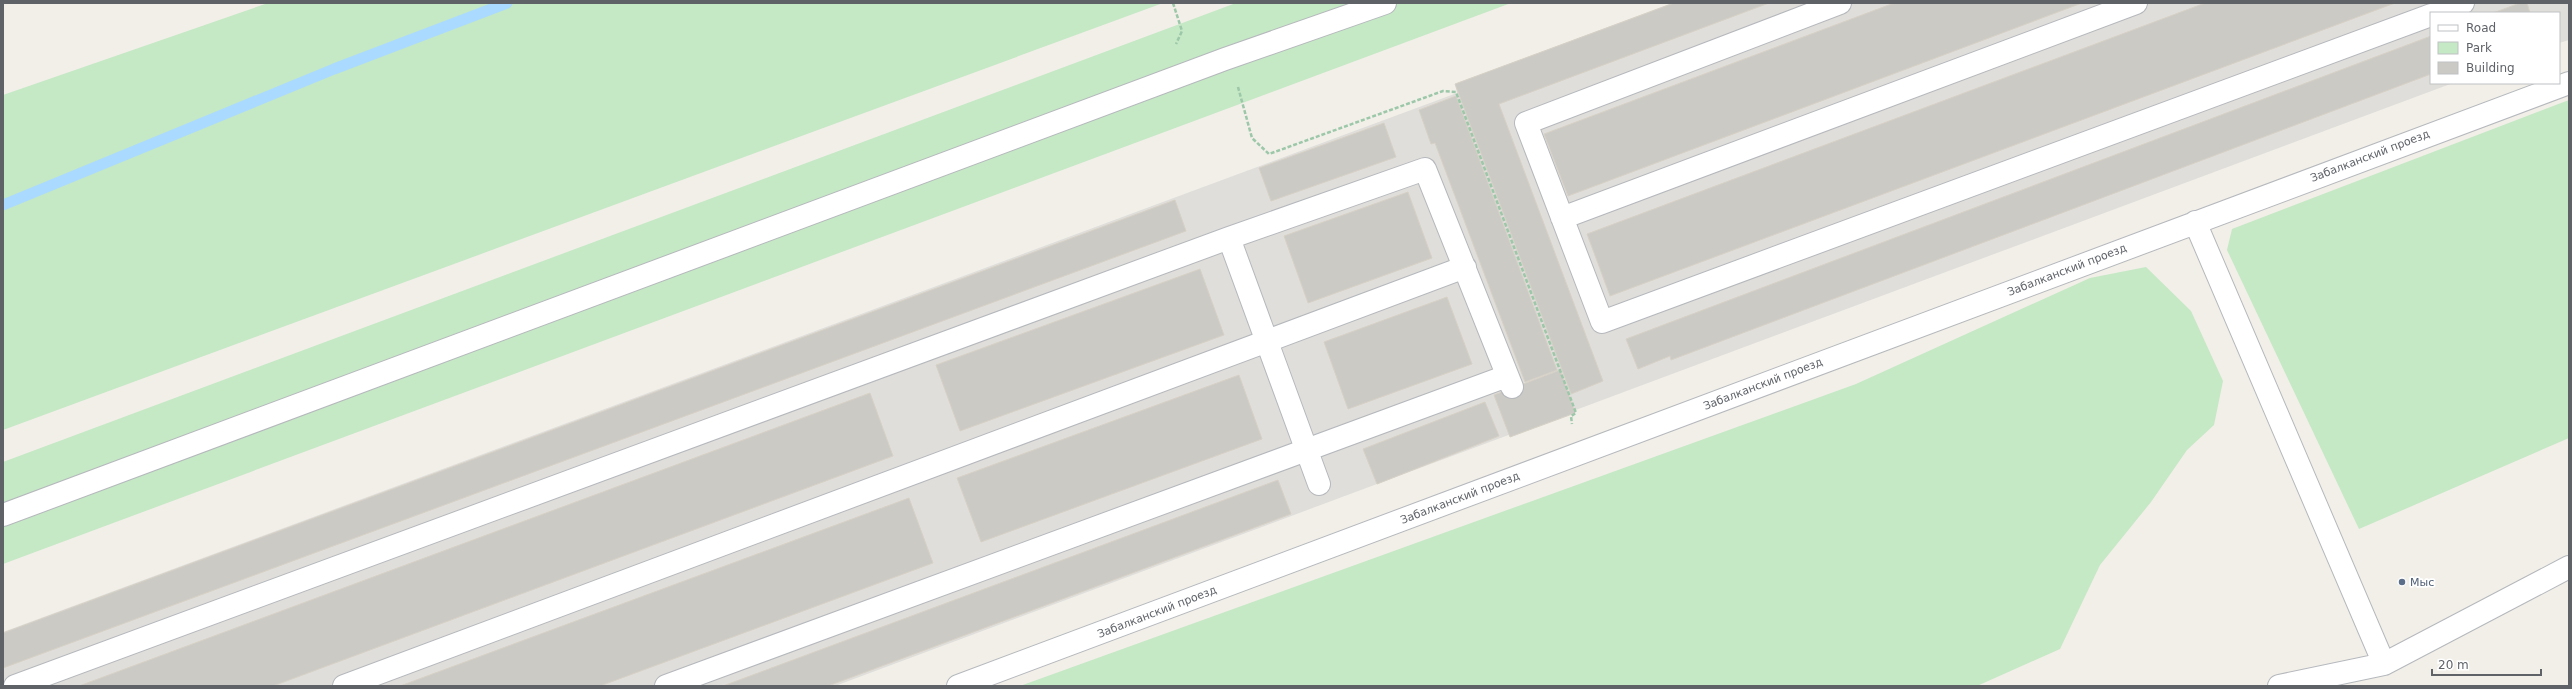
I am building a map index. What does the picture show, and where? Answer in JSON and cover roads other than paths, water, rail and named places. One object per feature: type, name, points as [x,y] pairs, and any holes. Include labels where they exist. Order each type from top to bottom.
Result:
[{"type":"street","points":[[3,515],[1225,59],[1385,3]]},
{"type":"street","points":[[1840,3],[1526,123],[1602,322],[2430,15]]},
{"type":"street","points":[[1562,218],[2136,3]]},
{"type":"street","points":[[2439,12],[2463,3]]},
{"type":"street","name":"Забалканский проезд","points":[[958,686],[2194,222],[2569,83]]},
{"type":"street","points":[[15,686],[1229,238],[1425,170],[1465,267],[1509,381],[1306,450],[666,686]]},
{"type":"street","points":[[2194,222],[2384,664]]},
{"type":"street","points":[[1229,238],[1319,484]]},
{"type":"street","points":[[344,686],[1465,267]]},
{"type":"street","points":[[2279,686],[2384,664],[2569,567]]},
{"type":"waterway","points":[[3,205],[334,69],[507,3]]},
{"type":"place","name":"Мыс","points":[[2402,582]]}]
